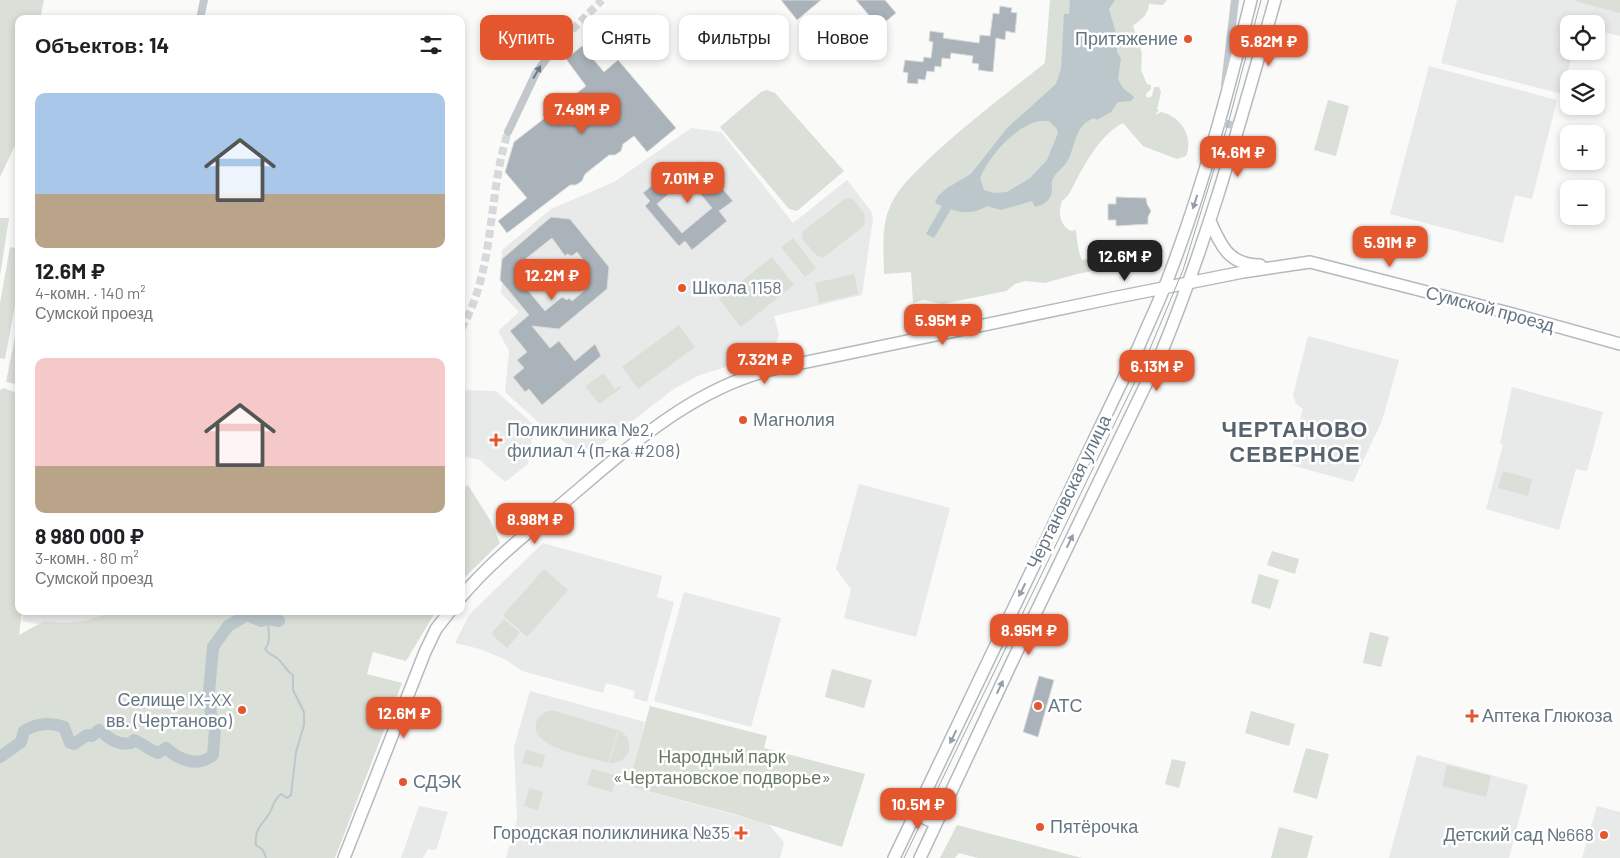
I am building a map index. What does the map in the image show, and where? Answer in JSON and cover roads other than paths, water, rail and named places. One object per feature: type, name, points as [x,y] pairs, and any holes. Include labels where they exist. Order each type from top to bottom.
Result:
[{"type":"main road","name":"Чертановская улица","points":[[894,858],[1139,346],[1164,288],[1222,117],[1251,0]]},
{"type":"main road","name":"Чертановская улица","points":[[921,856],[1019,647],[1162,351],[1189,283],[1210,221],[1275,0]]},
{"type":"main road","points":[[1210,221],[1220,244],[1234,258],[1255,265],[1284,265]]},
{"type":"main road","name":"Сумской проезд","points":[[465,593],[500,557],[647,432],[721,388],[765,371],[1164,288],[1284,265],[1310,262],[1620,344]]},
{"type":"main road","points":[[344,858],[425,652],[436,629],[447,615]]},
{"type":"main road","points":[[920,805],[920,811],[924,818],[931,821],[938,818]]},
{"type":"main road","points":[[902,843],[909,841],[916,844],[920,847],[921,856]]},
{"type":"street","points":[[201,15],[204,0]]},
{"type":"street","points":[[1235,0],[1222,117],[1239,127]]},
{"type":"street","points":[[508,132],[536,73],[546,60]]},
{"type":"waterway","points":[[0,757],[21,742],[24,731],[34,726],[54,724],[64,727],[70,743],[74,744],[87,735],[92,736],[99,730],[117,742],[126,744],[134,740],[158,753],[166,748],[177,756],[189,761],[195,762],[207,759],[213,755],[215,728],[211,715],[209,692],[213,647],[228,626],[247,615],[261,621],[269,619],[279,621]]},
{"type":"waterway","points":[[266,858],[263,850],[256,845],[256,835],[278,796],[281,794],[287,798],[291,795],[296,752],[304,725],[304,712],[293,690],[293,675],[278,659],[265,649],[269,642],[269,619]]},
{"type":"tunnel","points":[[573,29],[602,0]]},
{"type":"tunnel","points":[[465,321],[480,282],[486,257],[501,157],[508,132]]},
{"type":"tram line","points":[[904,858],[1144,363],[1183,270],[1228,124],[1261,0]]},
{"type":"place","name":"Притяжение","points":[[1188,39]]},
{"type":"place","name":"Школа 1158","points":[[682,288]]},
{"type":"place","name":"Магнолия","points":[[743,420]]},
{"type":"place","name":"Поликлиника №2, филиал 4 (п-ка #208)","points":[[496,440]]},
{"type":"place","name":"АТС","points":[[1038,706]]},
{"type":"place","name":"Селище IX-XX вв. (Чертаново)","points":[[242,710]]},
{"type":"place","name":"Аптека Глюкоза","points":[[1472,716]]},
{"type":"place","name":"СДЭК","points":[[403,782]]},
{"type":"place","name":"Пятёрочка","points":[[1040,827]]},
{"type":"place","name":"Городская поликлиника №35","points":[[741,833]]},
{"type":"place","name":"Детский сад №668","points":[[1604,835]]},
{"type":"district","name":"ЧЕРТАНОВО СЕВЕРНОЕ","points":[[1295,442]]},
{"type":"park label","name":"Народный парк «Чертановское подворье»","points":[[722,768]]}]
